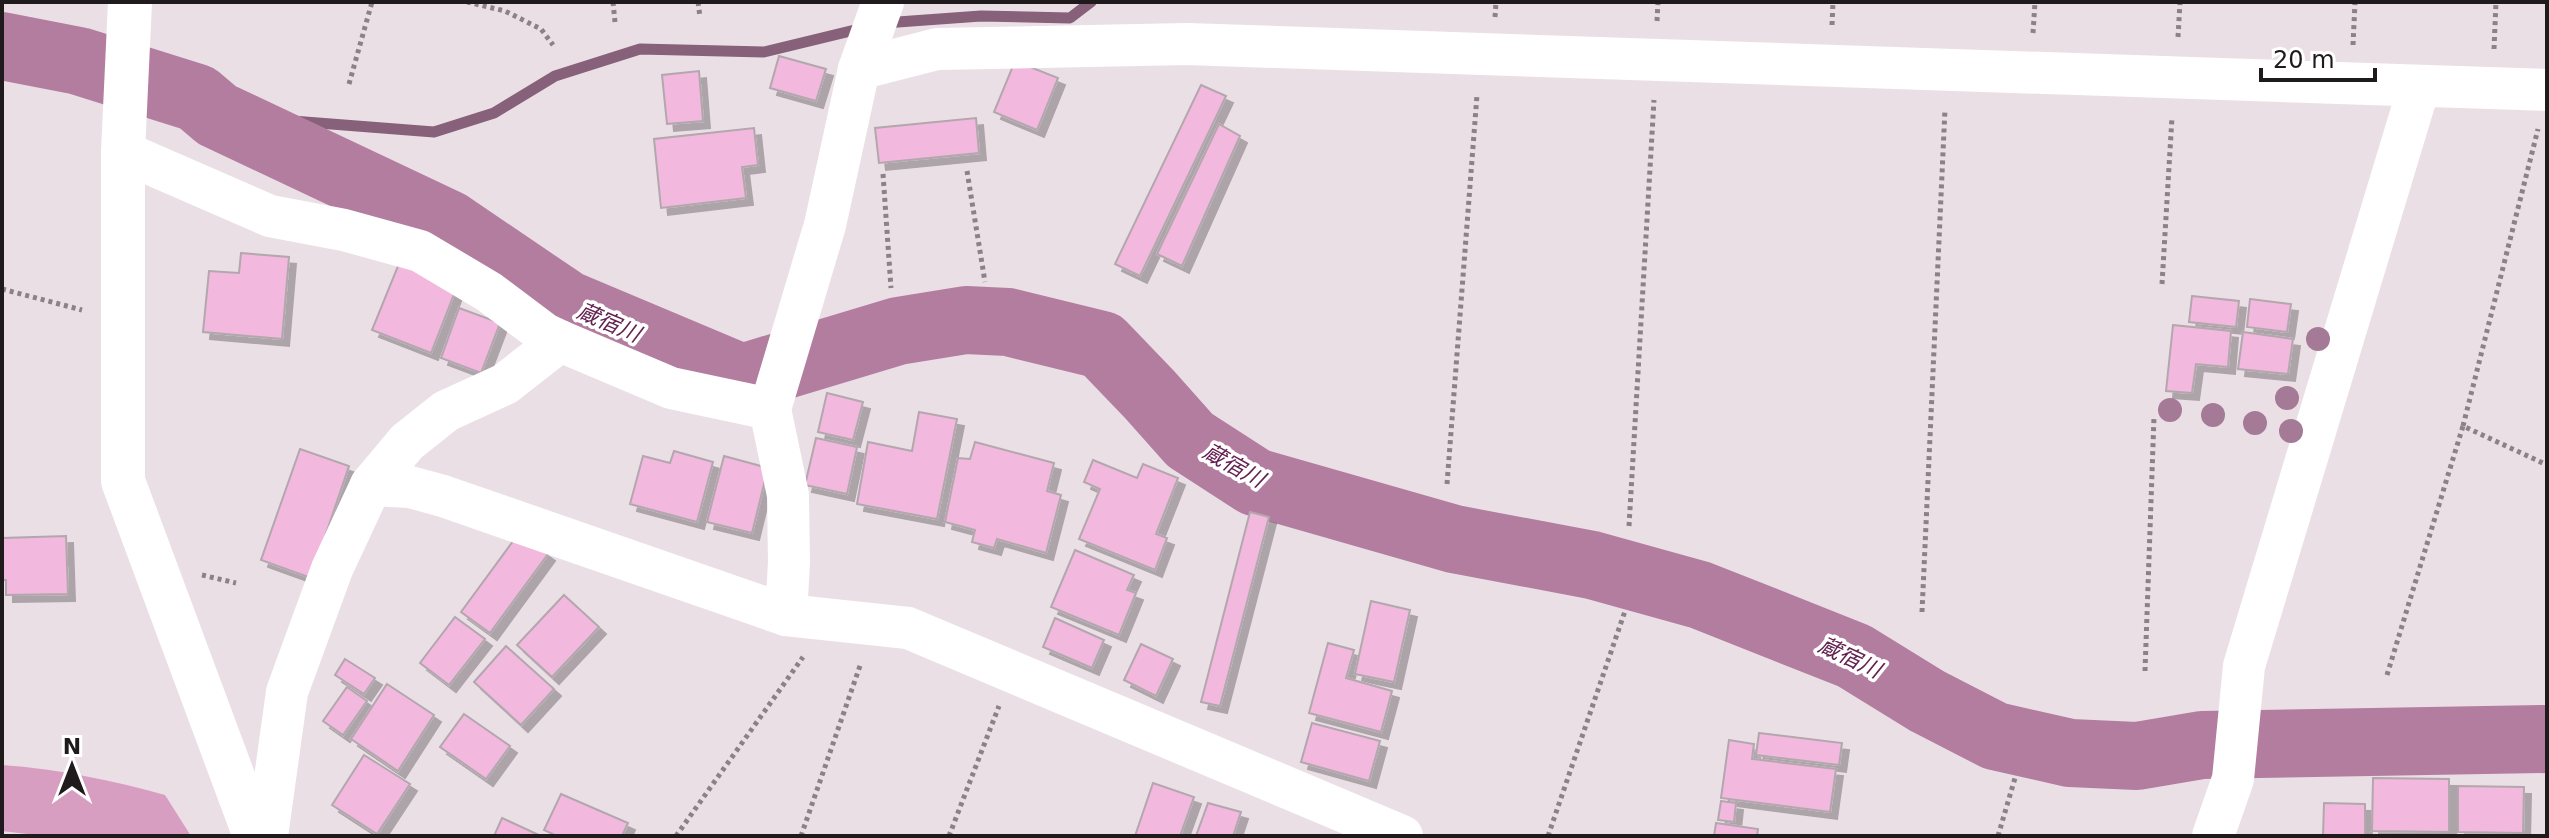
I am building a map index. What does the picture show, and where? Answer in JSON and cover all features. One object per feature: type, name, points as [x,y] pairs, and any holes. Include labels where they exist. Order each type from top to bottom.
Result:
[{"type":"street","points":[[130,2],[123,152],[123,481],[255,836]]},
{"type":"street","points":[[786,615],[788,495],[770,409],[825,225],[859,69],[883,2]]},
{"type":"street","points":[[859,69],[937,49],[1187,44],[2419,87],[2543,108]]},
{"type":"street","points":[[2213,836],[2233,779],[2244,666],[2419,87]]},
{"type":"street","points":[[123,152],[270,216],[344,230],[420,251],[489,292],[545,334],[560,341],[671,388],[770,409]]},
{"type":"street","points":[[267,836],[287,692],[332,569],[371,485],[407,442],[436,418],[505,384],[560,341]]},
{"type":"street","points":[[371,485],[410,487],[443,496],[786,615],[908,628],[1402,836]]},
{"type":"path","points":[[349,84],[372,2]]},
{"type":"path","points":[[467,2],[505,11],[541,29],[553,45]]},
{"type":"path","points":[[504,2],[505,11]]},
{"type":"path","points":[[613,2],[615,22]]},
{"type":"path","points":[[698,2],[700,17]]},
{"type":"path","points":[[1656,29],[1658,2]]},
{"type":"path","points":[[1831,28],[1833,2]]},
{"type":"path","points":[[2032,41],[2035,2]]},
{"type":"path","points":[[2177,45],[2180,2]]},
{"type":"path","points":[[2353,50],[2355,2]]},
{"type":"path","points":[[2493,57],[2496,2]]},
{"type":"path","points":[[1447,484],[1477,93]]},
{"type":"path","points":[[1629,526],[1654,99]]},
{"type":"path","points":[[1922,612],[1946,108]]},
{"type":"path","points":[[2387,675],[2463,426],[2543,108]]},
{"type":"path","points":[[2162,284],[2172,115]]},
{"type":"path","points":[[967,171],[985,282]]},
{"type":"path","points":[[883,174],[891,288]]},
{"type":"path","points":[[2,289],[92,313]]},
{"type":"path","points":[[2145,671],[2154,417]]},
{"type":"path","points":[[2463,426],[2545,464]]},
{"type":"path","points":[[1548,836],[1625,611]]},
{"type":"path","points":[[676,836],[808,650]]},
{"type":"path","points":[[801,836],[863,660]]},
{"type":"path","points":[[949,836],[1000,702]]},
{"type":"path","points":[[1998,836],[2015,778]]},
{"type":"shaded area","points":[[2,765],[84,776],[165,795],[191,836],[44,836],[2,831]]},
{"type":"building","points":[[779,56],[826,69],[816,101],[770,88]]},
{"type":"building","points":[[1015,61],[1058,78],[1037,130],[994,112]]},
{"type":"building","points":[[699,71],[703,121],[667,124],[662,75]]},
{"type":"building","points":[[1201,85],[1226,96],[1140,276],[1115,264]]},
{"type":"building","points":[[976,118],[979,153],[879,163],[875,128]]},
{"type":"building","points":[[1219,124],[1240,136],[1182,266],[1157,254]]},
{"type":"building","points":[[754,128],[758,165],[742,167],[746,198],[661,208],[654,139]]},
{"type":"building","points":[[241,253],[289,257],[282,339],[203,332],[209,271],[239,273]]},
{"type":"building","points":[[400,261],[458,284],[431,353],[372,330]]},
{"type":"building","points":[[2192,296],[2239,301],[2236,327],[2189,322]]},
{"type":"building","points":[[2250,299],[2291,304],[2287,332],[2247,327]]},
{"type":"building","points":[[459,308],[500,323],[481,373],[441,358]]},
{"type":"building","points":[[2173,325],[2231,331],[2228,367],[2196,364],[2192,393],[2166,391]]},
{"type":"building","points":[[2243,332],[2293,339],[2288,374],[2238,369]]},
{"type":"building","points":[[827,393],[863,402],[853,440],[818,432]]},
{"type":"building","points":[[919,412],[957,419],[937,519],[857,504],[868,442],[912,451]]},
{"type":"building","points":[[816,438],[857,447],[847,494],[805,485]]},
{"type":"building","points":[[975,442],[1054,463],[1047,491],[1061,495],[1046,553],[997,539],[994,548],[972,542],[975,530],[945,522],[958,458],[970,459]]},
{"type":"building","points":[[300,449],[349,466],[311,578],[261,560]]},
{"type":"building","points":[[674,451],[713,462],[697,522],[630,504],[643,456],[670,463]]},
{"type":"building","points":[[724,456],[768,468],[752,533],[707,522]]},
{"type":"building","points":[[1093,460],[1137,478],[1143,464],[1178,478],[1156,534],[1167,538],[1155,570],[1079,539],[1100,489],[1084,482]]},
{"type":"building","points":[[1250,512],[1269,517],[1220,706],[1201,702]]},
{"type":"building","points":[[519,533],[548,554],[490,633],[461,612]]},
{"type":"building","points":[[66,536],[68,594],[6,595],[6,580],[2,580],[2,538]]},
{"type":"building","points":[[1075,550],[1134,575],[1127,590],[1136,593],[1119,635],[1051,607]]},
{"type":"building","points":[[564,595],[599,627],[552,677],[517,645]]},
{"type":"building","points":[[1371,601],[1410,610],[1394,682],[1355,674]]},
{"type":"building","points":[[455,617],[485,639],[449,685],[420,663]]},
{"type":"building","points":[[1055,618],[1104,640],[1092,668],[1043,647]]},
{"type":"building","points":[[1328,643],[1354,650],[1346,678],[1392,691],[1381,732],[1309,713]]},
{"type":"building","points":[[1141,644],[1173,659],[1156,696],[1124,680]]},
{"type":"building","points":[[506,646],[554,689],[521,725],[474,682]]},
{"type":"building","points":[[345,659],[375,678],[364,694],[335,675]]},
{"type":"building","points":[[387,684],[434,715],[398,771],[351,739]]},
{"type":"building","points":[[347,687],[367,701],[343,735],[323,721]]},
{"type":"building","points":[[464,714],[510,746],[486,779],[440,747]]},
{"type":"building","points":[[1312,723],[1380,741],[1369,781],[1301,762]]},
{"type":"building","points":[[1759,733],[1842,743],[1839,765],[1756,755]]},
{"type":"building","points":[[1729,740],[1754,744],[1752,759],[1836,769],[1830,812],[1721,798]]},
{"type":"building","points":[[364,755],[410,784],[377,834],[332,805]]},
{"type":"building","points":[[2373,778],[2449,779],[2449,832],[2372,831]]},
{"type":"building","points":[[1153,783],[1194,797],[1180,836],[1135,836]]},
{"type":"building","points":[[2458,786],[2524,787],[2523,833],[2458,832]]},
{"type":"building","points":[[561,794],[628,823],[622,836],[557,836],[544,830]]},
{"type":"building","points":[[1721,801],[1736,803],[1734,822],[1718,820]]},
{"type":"building","points":[[1208,803],[1241,812],[1233,836],[1196,836]]},
{"type":"building","points":[[2324,803],[2365,804],[2365,836],[2323,836]]},
{"type":"building","points":[[502,818],[541,836],[494,836]]},
{"type":"building","points":[[1716,823],[1758,829],[1757,836],[1714,836]]},
{"type":"waterway","points":[[884,23],[981,16],[1070,18],[1091,2]]},
{"type":"waterway","points":[[217,115],[434,132],[494,113],[555,76],[640,49],[764,52],[863,28]]},
{"type":"waterway","name":"蔵宿川","points":[[2,46],[79,61],[197,98],[217,115],[448,224],[566,304],[742,378],[898,331],[966,320],[1008,322],[1102,345],[1190,440],[1255,482],[1454,539],[1592,565],[1700,595],[1854,656],[1927,701],[1995,736],[2070,753],[2137,756],[2202,745],[2547,739]]}]
